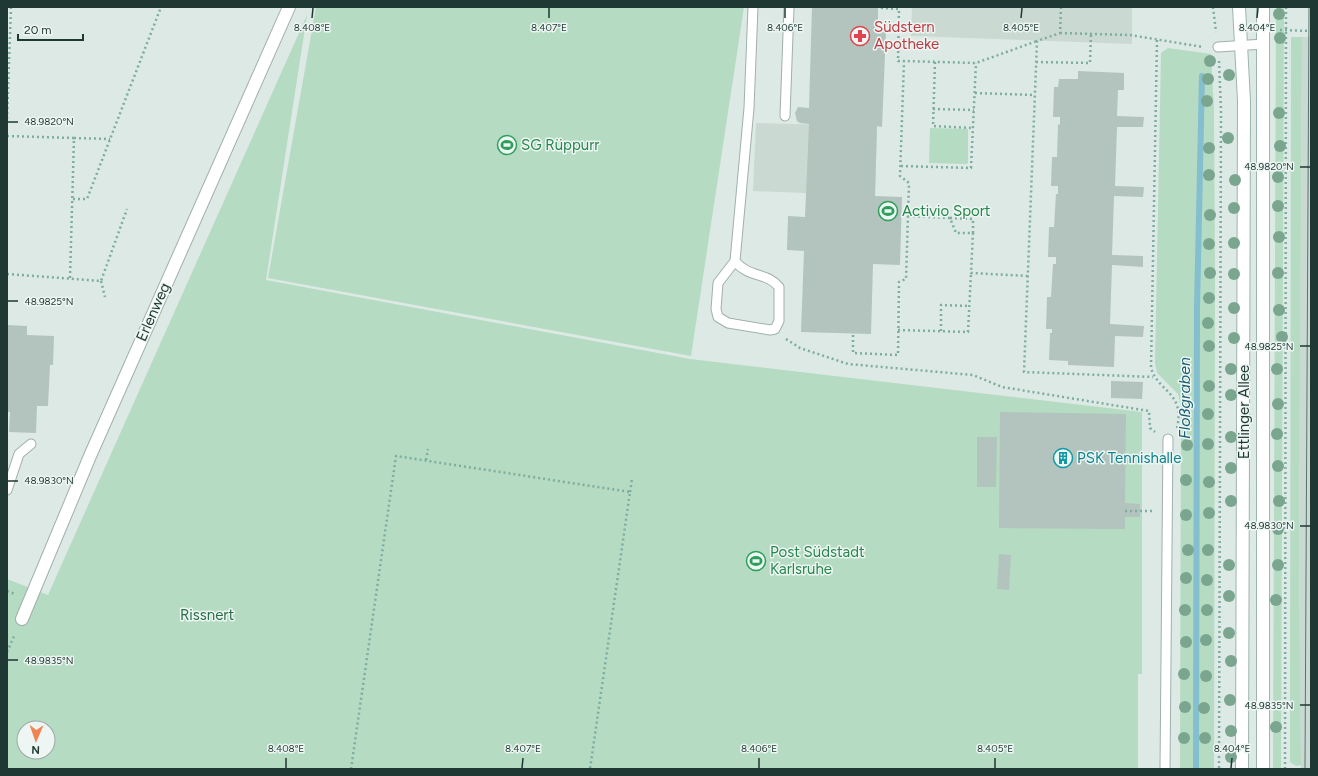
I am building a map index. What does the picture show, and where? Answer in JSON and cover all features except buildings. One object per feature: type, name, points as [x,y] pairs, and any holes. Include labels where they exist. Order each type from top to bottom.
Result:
[{"type":"main road","name":"Erlenweg","points":[[22,619],[90,456],[289,7]]},
{"type":"main road","name":"Ettlinger Allee","points":[[1239,7],[1244,101],[1242,769]]},
{"type":"main road","name":"Ettlinger Allee","points":[[1263,7],[1263,769]]},
{"type":"lane","points":[[736,262],[741,269],[751,274],[774,280],[779,287],[778,322],[775,328],[770,330],[728,323],[718,317],[716,309],[718,284],[736,262],[749,108],[753,7]]},
{"type":"lane","points":[[786,116],[789,7]]},
{"type":"lane","points":[[1218,48],[1264,44]]},
{"type":"lane","points":[[1165,769],[1168,439]]},
{"type":"lane","points":[[7,490],[19,454],[31,444]]},
{"type":"path","points":[[7,119],[8,57],[11,7]]},
{"type":"path","points":[[72,199],[87,199],[161,7]]},
{"type":"path","points":[[882,7],[899,9],[898,61],[976,63],[1060,33],[1130,35],[1218,48]]},
{"type":"path","points":[[1060,33],[1061,7]]},
{"type":"path","points":[[1213,7],[1218,48],[1221,111],[1219,769]]},
{"type":"path","points":[[1285,769],[1286,7]]},
{"type":"path","points":[[1287,30],[1311,31]]},
{"type":"path","points":[[1036,62],[1090,63],[1092,34]]},
{"type":"path","points":[[770,330],[800,348],[848,364],[974,375],[1002,387],[1149,411],[1150,428],[1168,439],[1178,428],[1178,409],[1173,396],[1154,377],[1151,368],[1157,40]]},
{"type":"path","points":[[1037,41],[1024,372],[1154,377]]},
{"type":"path","points":[[853,335],[852,354],[898,355],[899,282],[906,279],[909,183],[900,176],[904,61]]},
{"type":"path","points":[[935,62],[933,126],[973,128]]},
{"type":"path","points":[[901,166],[972,168],[976,63]]},
{"type":"path","points":[[975,93],[1035,95]]},
{"type":"path","points":[[933,109],[974,110]]},
{"type":"path","points":[[7,136],[110,139]]},
{"type":"path","points":[[70,278],[74,138]]},
{"type":"path","points":[[106,297],[101,281],[126,209]]},
{"type":"path","points":[[898,330],[968,332],[973,219],[908,216]]},
{"type":"path","points":[[950,218],[956,233],[972,233]]},
{"type":"path","points":[[971,273],[1028,276]]},
{"type":"path","points":[[7,274],[101,281]]},
{"type":"path","points":[[940,331],[941,304],[969,306]]},
{"type":"path","points":[[426,460],[428,448]]},
{"type":"path","points":[[351,769],[396,456],[630,492]]},
{"type":"path","points":[[590,769],[632,479]]},
{"type":"path","points":[[1125,511],[1154,511]]},
{"type":"shaded area","points":[[912,7],[1132,7],[1132,44],[911,36]]},
{"type":"shaded area","points":[[1302,37],[1311,37],[1311,769],[1301,769],[1299,552]]},
{"type":"shaded area","points":[[756,123],[877,126],[875,196],[753,191]]},
{"type":"green space","name":"SG Rüppurr","points":[[316,7],[744,7],[691,356],[268,278]]},
{"type":"green space","points":[[1276,7],[1284,7],[1281,769],[1273,769]]},
{"type":"green space","name":"Post Südstadt Karlsruhe","points":[[307,15],[266,280],[690,359],[1142,412],[1142,674],[1138,674],[1138,769],[7,769],[7,579],[48,595]]},
{"type":"green space","points":[[1291,37],[1302,37],[1299,552],[1301,765],[1296,766],[1290,762]]},
{"type":"green space","points":[[1168,48],[1211,54],[1214,110],[1215,281],[1214,769],[1180,769],[1181,407],[1178,394],[1157,373],[1155,363],[1161,53]]},
{"type":"green space","points":[[930,128],[968,129],[968,163],[929,163]]},
{"type":"waterway","name":"Floßgraben","points":[[1196,769],[1197,308],[1202,76]]},
{"type":"tram line","points":[[1305,769],[1309,7]]},
{"type":"place","name":"Südstern Apotheke","points":[[860,36]]},
{"type":"place","name":"SG Rüppurr","points":[[507,145]]},
{"type":"place","name":"Activio Sport","points":[[888,211]]},
{"type":"place","name":"PSK Tennishalle","points":[[1063,458]]},
{"type":"place","name":"Post Südstadt Karlsruhe","points":[[756,561]]},
{"type":"park label","name":"Rissnert","points":[[207,615]]}]
